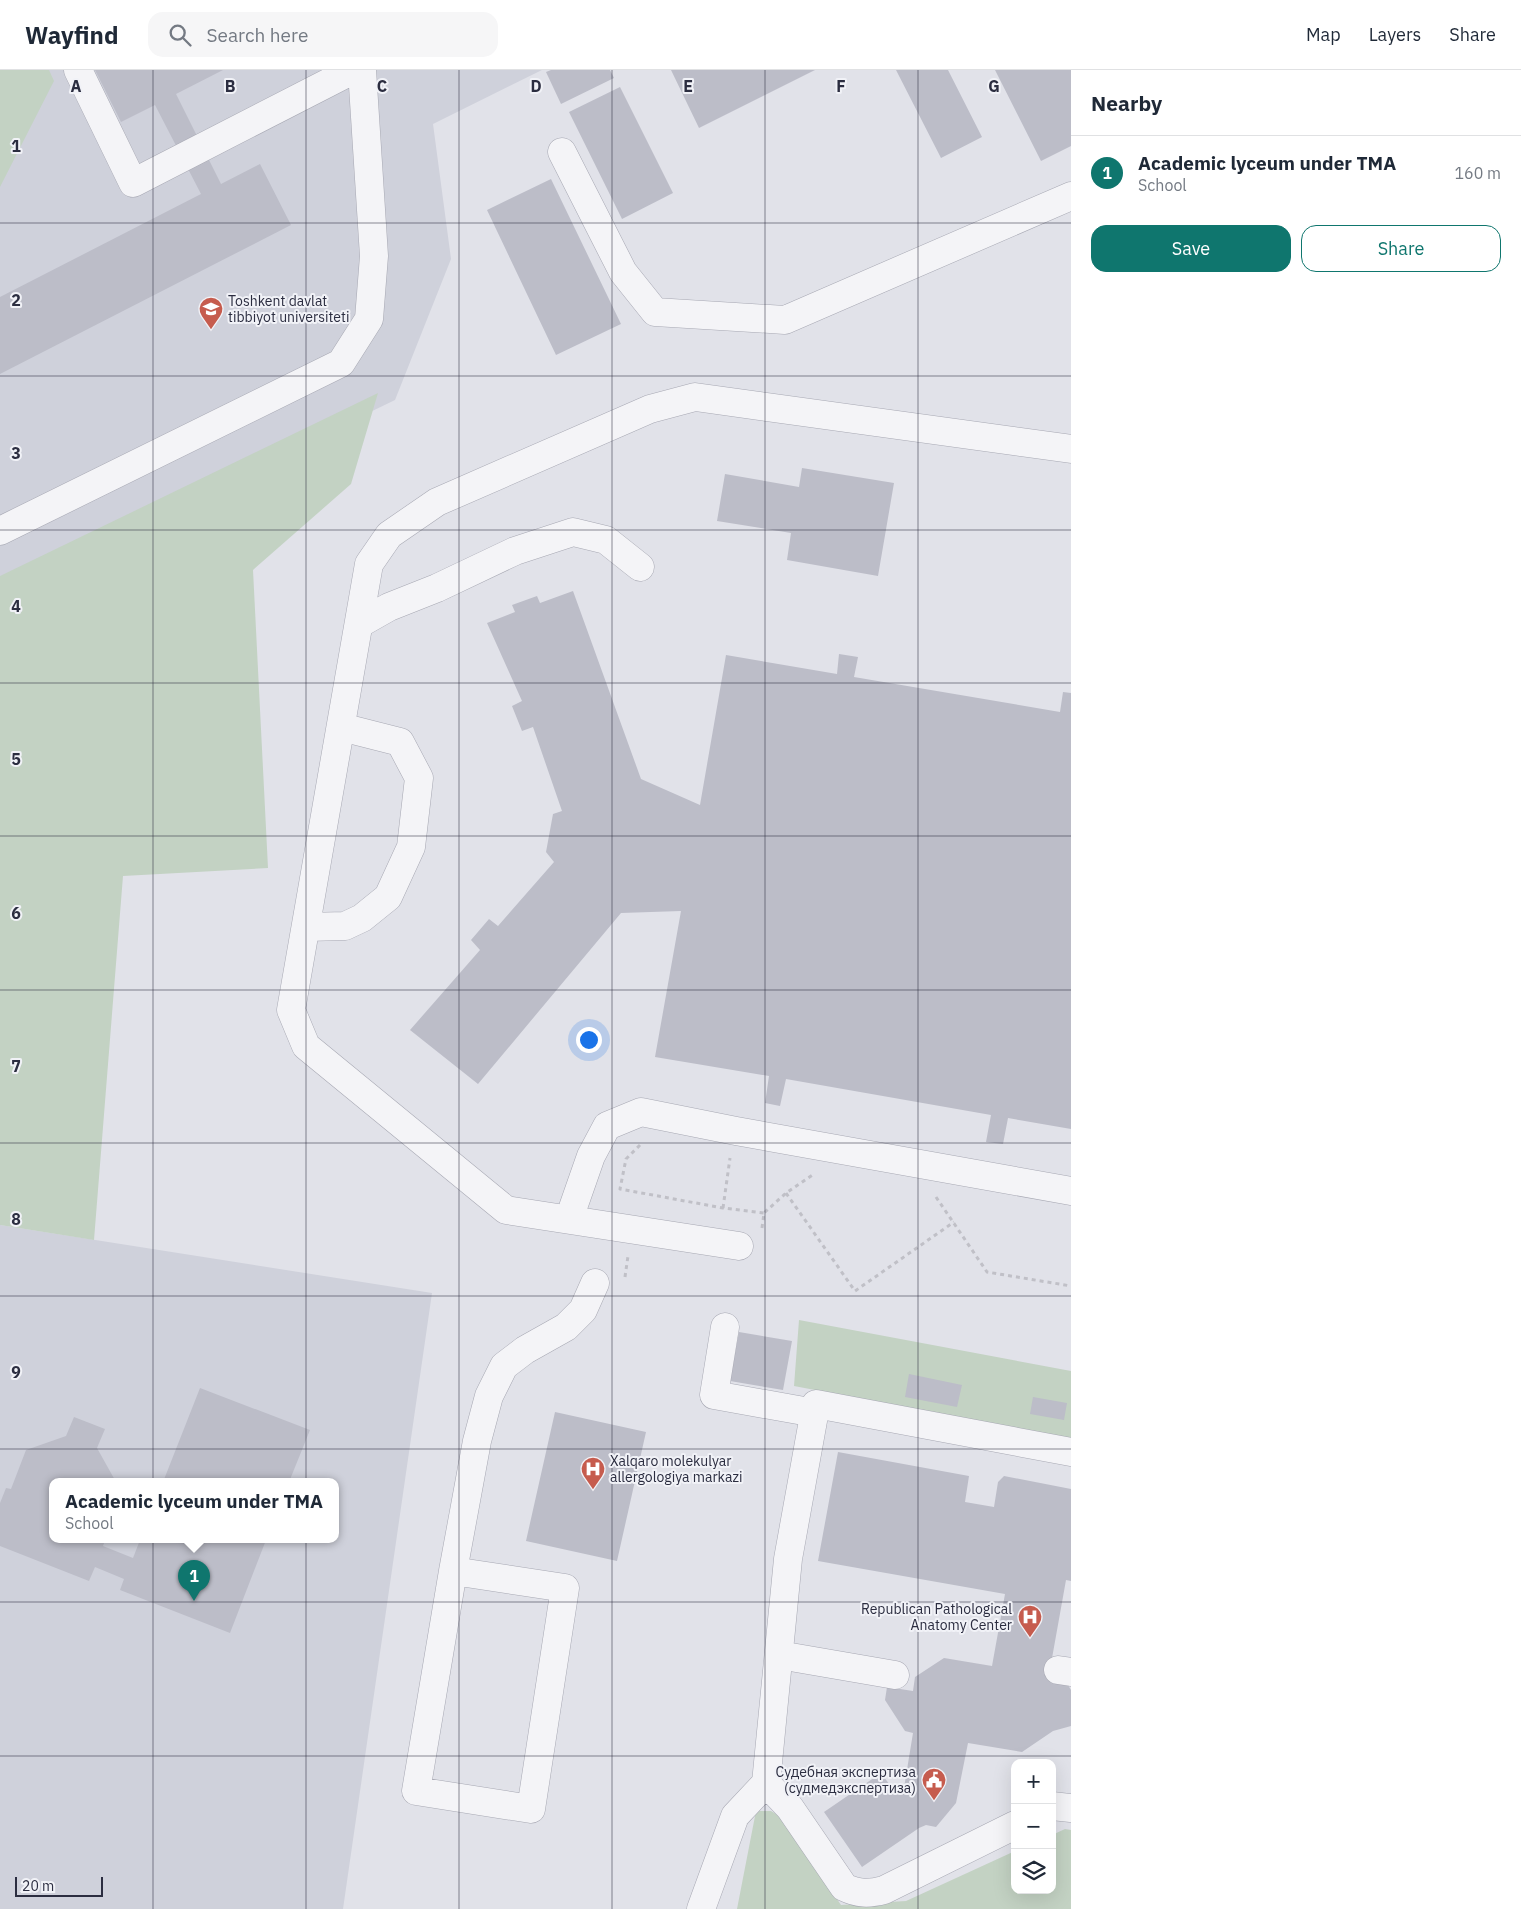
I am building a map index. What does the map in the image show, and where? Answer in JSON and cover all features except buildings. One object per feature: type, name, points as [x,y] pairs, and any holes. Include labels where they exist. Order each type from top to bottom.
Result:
[{"type":"lane","points":[[78,70],[133,182],[353,70]]},
{"type":"lane","points":[[0,531],[340,363],[369,319],[374,256],[362,70]]},
{"type":"lane","points":[[562,152],[623,272],[655,312],[784,320],[1071,196]]},
{"type":"lane","points":[[739,1246],[506,1210],[306,1046],[291,1010],[370,564],[389,536],[437,502],[650,409],[695,397],[1071,449]]},
{"type":"lane","points":[[359,624],[389,607],[437,588],[515,550],[573,532],[606,540],[640,567]]},
{"type":"lane","points":[[306,927],[345,926],[362,918],[388,897],[411,847],[419,778],[400,742],[341,727]]},
{"type":"lane","points":[[569,1220],[590,1156],[607,1126],[641,1112],[736,1131],[1071,1191]]},
{"type":"lane","points":[[453,1571],[565,1588],[531,1808],[416,1791],[453,1571],[477,1441],[489,1396],[504,1366],[525,1350],[566,1327],[583,1310],[595,1283]]},
{"type":"lane","points":[[725,1327],[714,1395],[815,1413]]},
{"type":"lane","points":[[701,1909],[735,1816],[766,1783],[788,1559],[816,1404],[1071,1452]]},
{"type":"lane","points":[[779,1655],[895,1675]]},
{"type":"lane","points":[[766,1783],[790,1808],[844,1887],[864,1894],[884,1890],[1011,1827]]},
{"type":"lane","points":[[1056,1806],[1071,1808]]},
{"type":"path","points":[[723,1208],[731,1149],[736,1131]]},
{"type":"path","points":[[645,1141],[626,1159],[620,1189],[723,1208],[764,1213]]},
{"type":"path","points":[[761,1231],[764,1213],[786,1194],[821,1169]]},
{"type":"path","points":[[933,1193],[987,1272],[1071,1286]]},
{"type":"path","points":[[786,1194],[855,1291],[954,1222]]},
{"type":"path","points":[[624,1281],[629,1251]]},
{"type":"shaded area","name":"Toshkent davlat tibbiyot universiteti","points":[[0,70],[542,70],[433,124],[451,259],[395,400],[0,591]]},
{"type":"shaded area","points":[[0,1225],[432,1293],[343,1909],[0,1909]]},
{"type":"green space","points":[[0,70],[49,70],[54,81],[0,187]]},
{"type":"green space","points":[[378,393],[351,484],[253,570],[268,868],[123,876],[94,1240],[0,1225],[0,576]]},
{"type":"green space","points":[[799,1320],[1071,1371],[1071,1439],[794,1386]]},
{"type":"green space","points":[[756,1811],[771,1811],[781,1817],[841,1905],[906,1901],[1011,1853],[1011,1894],[1056,1894],[1056,1833],[1065,1829],[1071,1830],[1071,1909],[737,1909]]},
{"type":"place","name":"Toshkent davlat tibbiyot universiteti","points":[[211,330]]},
{"type":"place","name":"Xalqaro molekulyar allergologiya markazi","points":[[593,1490]]},
{"type":"place","name":"Academic lyceum under TMA","points":[[194,1601]]},
{"type":"place","name":"Republican Pathological Anatomy Center","points":[[1030,1638]]},
{"type":"place","name":"Судебная экспертиза (судмедэкспертиза)","points":[[934,1801]]}]
